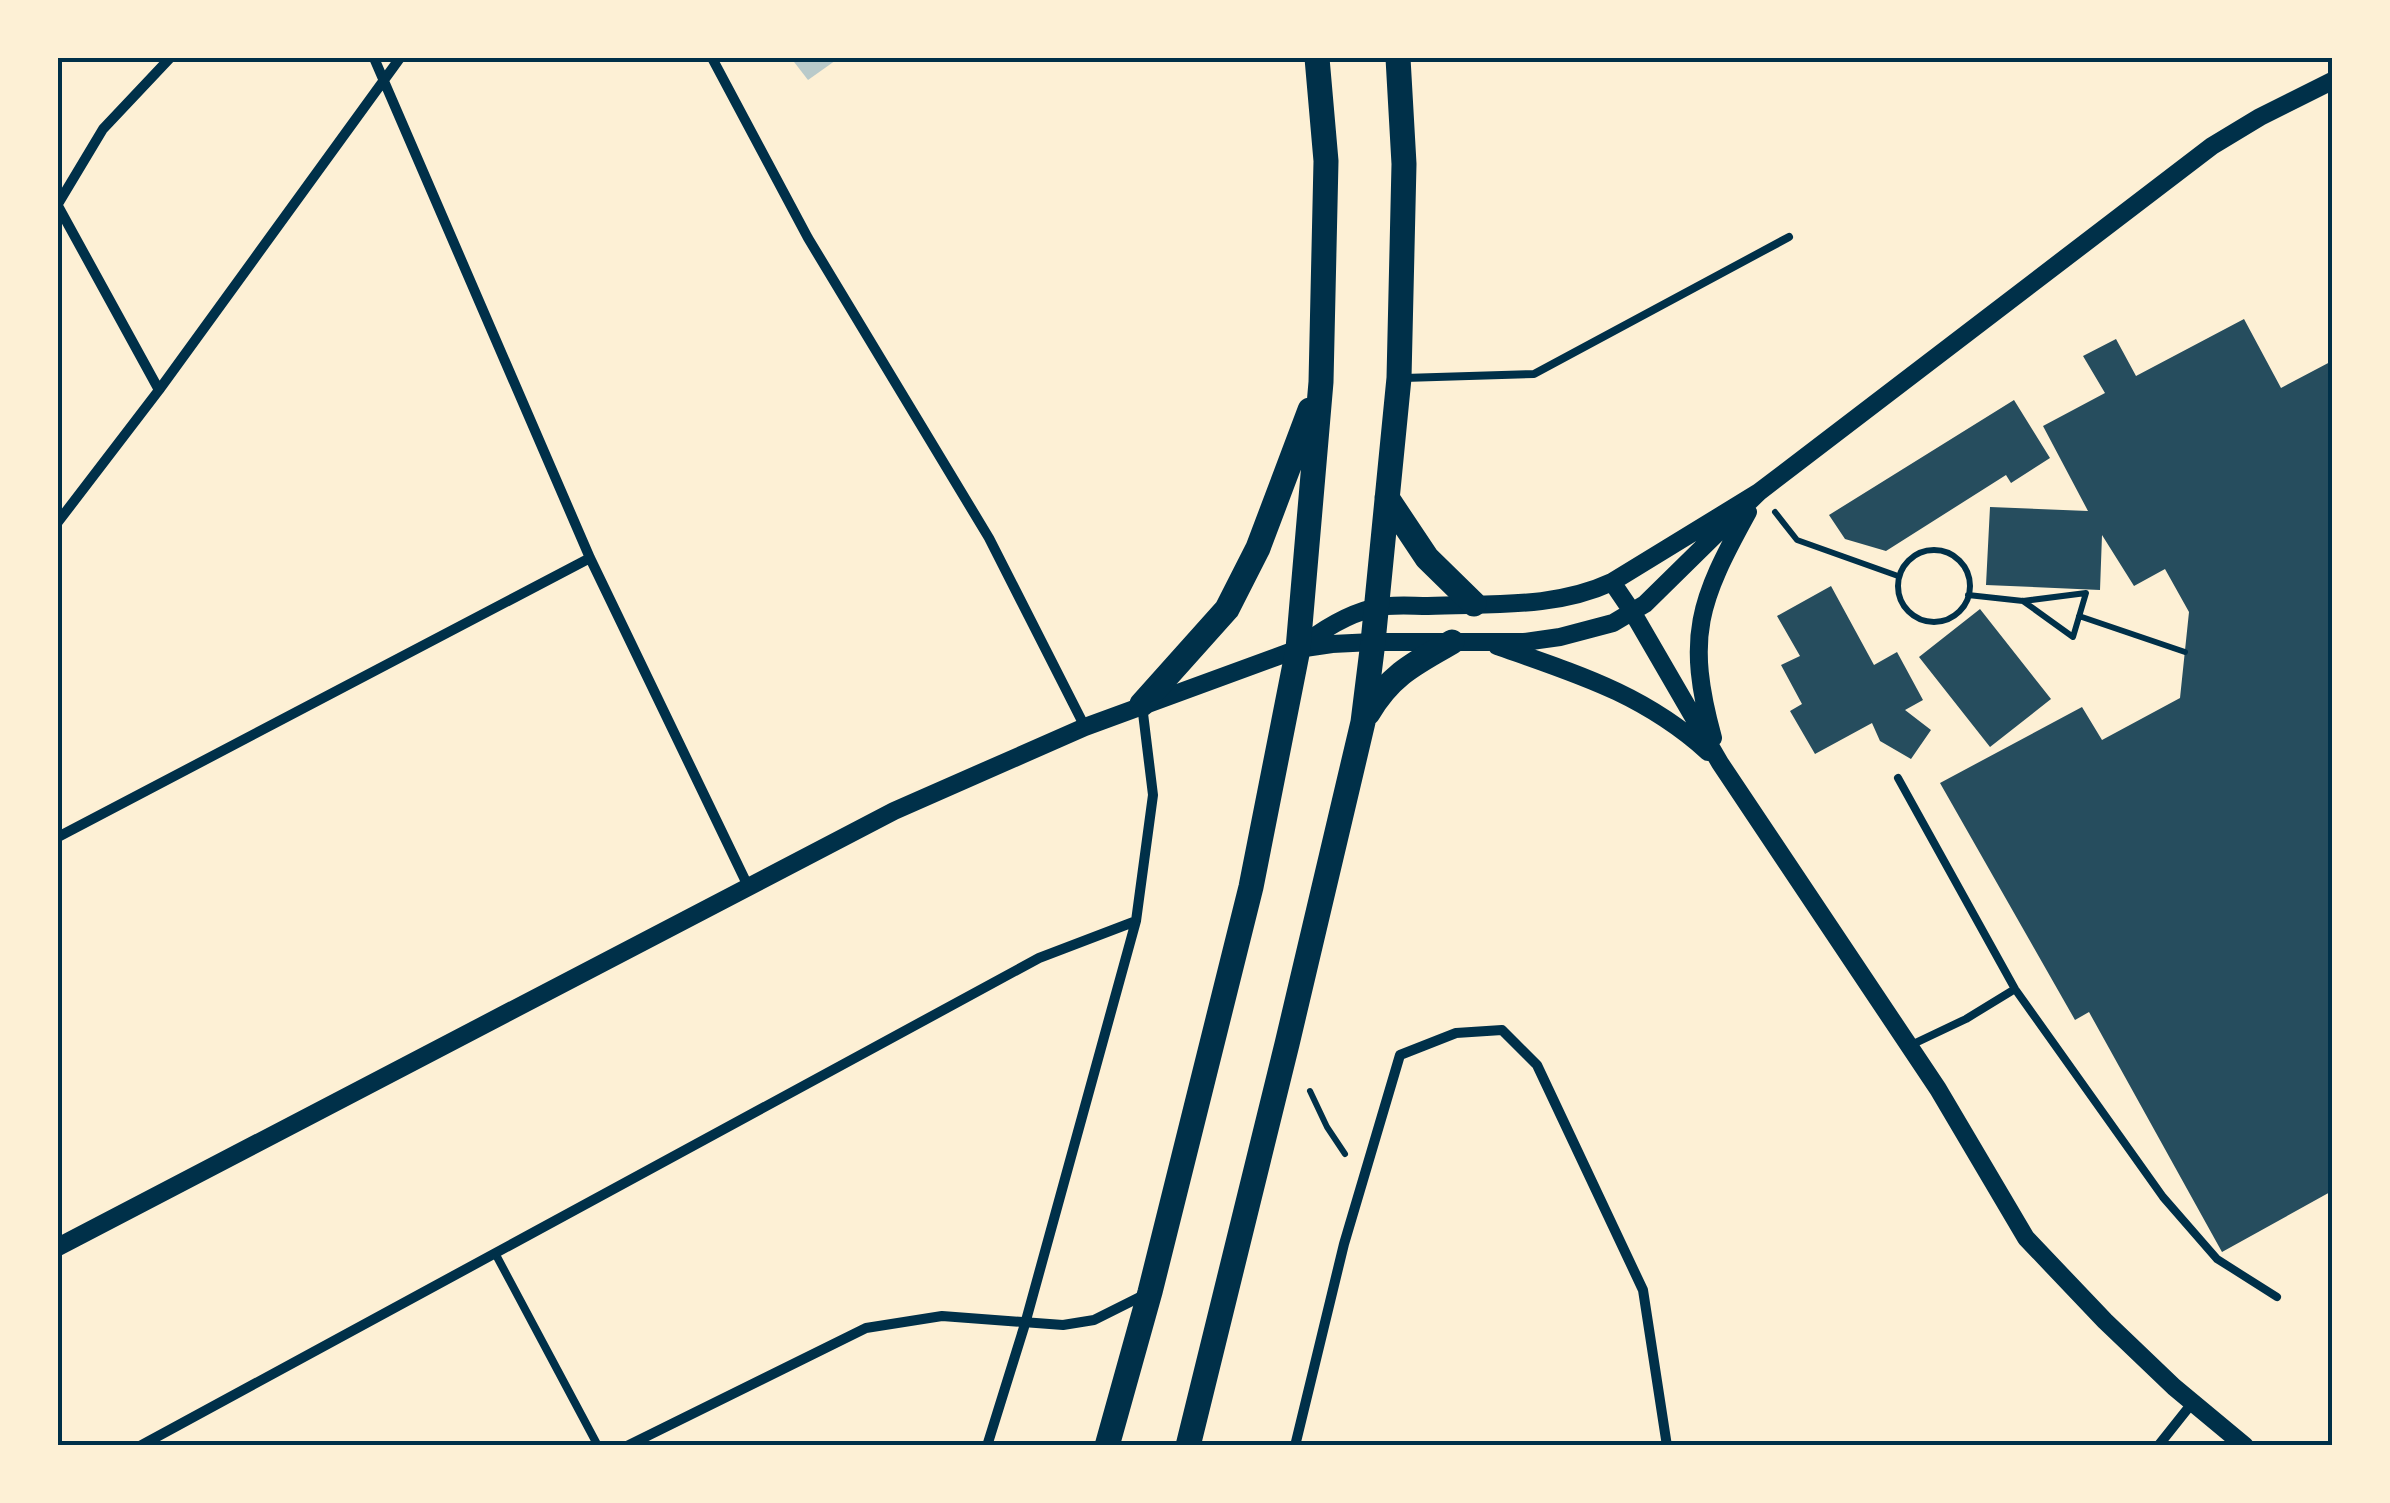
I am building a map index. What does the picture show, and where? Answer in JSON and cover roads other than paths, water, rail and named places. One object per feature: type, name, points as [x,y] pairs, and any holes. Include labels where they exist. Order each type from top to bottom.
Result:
[{"type":"main road","points":[[1106,1446],[1150,1292],[1251,887],[1298,649],[1321,382],[1326,161],[1317,58]]},
{"type":"main road","points":[[1188,1446],[1363,722],[1400,378],[1404,164],[1398,58]]},
{"type":"main road","points":[[1142,704],[1228,609],[1258,548],[1321,382]]},
{"type":"main road","points":[[1387,498],[1427,558],[1474,604]]},
{"type":"main road","points":[[1363,722],[1380,692],[1407,668],[1452,642]]},
{"type":"street","points":[[159,390],[58,205],[103,129],[170,58]]},
{"type":"street","points":[[374,58],[590,558],[748,886]]},
{"type":"street","points":[[58,522],[400,58]]},
{"type":"street","points":[[712,58],[808,238],[989,538],[1085,727]]},
{"type":"street","points":[[1298,649],[1333,625],[1376,608],[1553,601],[1612,582],[1759,492],[2212,146],[2332,81]]},
{"type":"street","points":[[58,1247],[894,811],[1142,704],[1298,649],[1373,642],[1486,643],[1560,637],[1613,623],[1633,613],[1669,581],[1759,492]]},
{"type":"street","points":[[1720,763],[1701,689],[1700,620],[1718,566],[1759,492]]},
{"type":"street","points":[[58,837],[590,558]]},
{"type":"street","points":[[1612,582],[1720,763],[1938,1089],[2026,1238],[2174,1387],[2246,1446]]},
{"type":"street","points":[[1486,643],[1584,677],[1634,700],[1671,721],[1720,763]]},
{"type":"street","points":[[987,1446],[1025,1324],[1136,921],[1153,795],[1142,704]]},
{"type":"street","points":[[140,1446],[1039,958],[1136,921]]},
{"type":"street","points":[[1295,1446],[1344,1244],[1400,1054],[1456,1032],[1502,1030],[1537,1065],[1643,1290],[1667,1446]]},
{"type":"street","points":[[626,1446],[866,1328],[942,1316],[1064,1326],[1094,1320],[1150,1292]]},
{"type":"street","points":[[2158,1446],[2193,1402]]},
{"type":"lane","points":[[1400,378],[1534,374],[1789,237]]},
{"type":"lane","points":[[1898,778],[2015,988],[2162,1197],[2217,1259],[2277,1298]]},
{"type":"lane","points":[[1909,1046],[1966,1020],[2015,988]]},
{"type":"lane","points":[[494,1253],[598,1446]]}]
